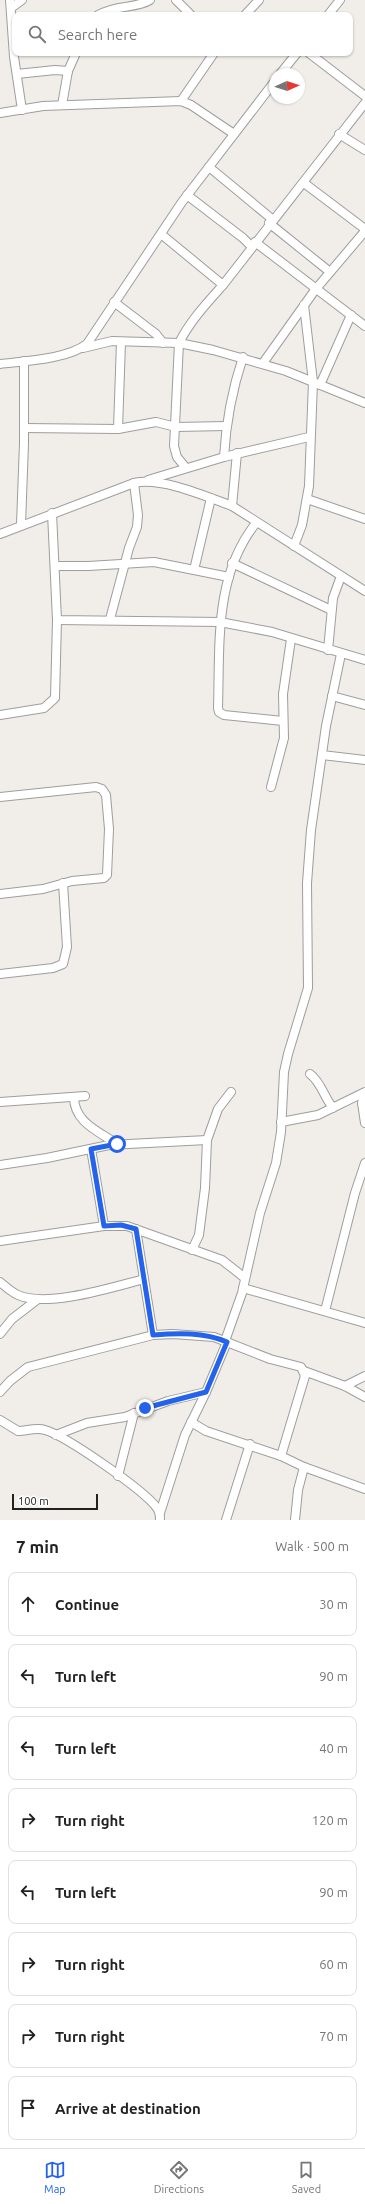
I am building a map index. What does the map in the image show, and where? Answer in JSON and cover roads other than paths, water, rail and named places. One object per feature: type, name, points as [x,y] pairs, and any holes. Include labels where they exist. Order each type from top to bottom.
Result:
[{"type":"street","points":[[12,24],[10,4],[22,0]]},
{"type":"street","points":[[103,12],[108,9],[143,4],[150,0]]},
{"type":"street","points":[[176,0],[189,12]]},
{"type":"street","points":[[248,12],[259,0]]},
{"type":"street","points":[[330,12],[340,0]]},
{"type":"street","points":[[15,56],[22,110]]},
{"type":"street","points":[[62,105],[68,71],[75,56]]},
{"type":"street","points":[[181,101],[212,56]]},
{"type":"street","points":[[285,68],[295,56]]},
{"type":"street","points":[[313,56],[365,96]]},
{"type":"street","points":[[17,74],[55,70],[68,71]]},
{"type":"street","points":[[80,349],[87,344],[114,302],[188,195],[269,89]]},
{"type":"street","points":[[0,113],[62,105],[181,101],[191,105],[234,134]]},
{"type":"street","points":[[186,468],[178,456],[174,446],[179,343],[196,317],[223,285],[271,221],[304,183],[339,134],[365,103]]},
{"type":"street","points":[[339,134],[365,150]]},
{"type":"street","points":[[209,167],[330,272]]},
{"type":"street","points":[[263,363],[315,290],[365,230],[304,183]]},
{"type":"street","points":[[188,195],[315,290],[351,315],[364,322]]},
{"type":"street","points":[[161,234],[223,285]]},
{"type":"street","points":[[114,302],[156,334],[163,343]]},
{"type":"street","points":[[294,546],[302,525],[307,499],[309,437],[316,384],[304,305]]},
{"type":"street","points":[[316,384],[351,315]]},
{"type":"street","points":[[118,429],[121,342]]},
{"type":"street","points":[[0,364],[24,361],[80,349],[97,343],[179,343],[243,357],[263,363],[364,401]]},
{"type":"street","points":[[224,457],[226,426],[230,400],[243,357]]},
{"type":"street","points":[[21,525],[24,428],[24,361]]},
{"type":"street","points":[[24,428],[118,429],[156,422],[176,427],[226,426]]},
{"type":"street","points":[[0,534],[52,513],[134,484],[237,453],[309,437]]},
{"type":"street","points":[[232,506],[237,453]]},
{"type":"street","points":[[144,481],[169,485],[232,506],[256,523],[365,591]]},
{"type":"street","points":[[110,620],[124,564],[137,527],[138,515],[134,484]]},
{"type":"street","points":[[194,570],[211,498]]},
{"type":"street","points":[[307,499],[365,518]]},
{"type":"street","points":[[0,715],[44,708],[55,698],[57,620],[52,513]]},
{"type":"street","points":[[256,523],[245,536],[232,563],[229,576],[220,622],[219,712],[224,715],[283,721]]},
{"type":"street","points":[[55,566],[154,562],[229,576]]},
{"type":"street","points":[[232,563],[331,610]]},
{"type":"street","points":[[328,650],[333,598],[341,576]]},
{"type":"street","points":[[57,620],[220,622],[272,632],[365,660]]},
{"type":"street","points":[[271,787],[284,738],[283,694],[292,639]]},
{"type":"street","points":[[160,1516],[191,1422],[206,1392],[226,1342],[243,1288],[260,1213],[276,1163],[281,1122],[282,1094],[288,1054],[308,988],[307,883],[311,830],[332,696],[341,654]]},
{"type":"street","points":[[332,696],[365,705]]},
{"type":"street","points":[[322,755],[365,760]]},
{"type":"street","points":[[0,797],[96,787],[102,789],[106,795],[109,829],[107,875],[99,879],[63,883],[43,889],[0,894]]},
{"type":"street","points":[[0,974],[53,968],[63,964],[67,947],[63,883]]},
{"type":"street","points":[[310,1074],[318,1082],[333,1108]]},
{"type":"street","points":[[192,1250],[199,1235],[205,1188],[207,1140],[218,1109],[231,1092]]},
{"type":"street","points":[[281,1122],[318,1115],[364,1093]]},
{"type":"street","points":[[364,1093],[362,1103],[365,1123]]},
{"type":"street","points":[[0,1102],[85,1096]]},
{"type":"street","points":[[74,1097],[75,1108],[81,1118],[117,1144]]},
{"type":"street","points":[[0,1165],[34,1161],[117,1144],[207,1140]]},
{"type":"street","points":[[91,1149],[104,1226]]},
{"type":"street","points":[[325,1312],[355,1193],[365,1163]]},
{"type":"street","points":[[0,1241],[104,1226],[121,1225],[136,1229],[225,1262],[245,1278]]},
{"type":"street","points":[[136,1229],[153,1335]]},
{"type":"street","points":[[0,1282],[18,1295],[38,1299],[68,1296],[144,1279]]},
{"type":"street","points":[[243,1288],[365,1322]]},
{"type":"street","points":[[0,1334],[12,1319],[38,1299]]},
{"type":"street","points":[[0,1392],[10,1381],[28,1367],[153,1335],[197,1334],[214,1337],[270,1359],[302,1367],[305,1376],[281,1456]]},
{"type":"street","points":[[304,1371],[345,1386],[365,1397]]},
{"type":"street","points":[[345,1386],[365,1376]]},
{"type":"street","points":[[56,1435],[87,1423],[134,1413],[160,1403],[206,1392]]},
{"type":"street","points":[[118,1476],[134,1413]]},
{"type":"street","points":[[0,1420],[18,1431],[40,1428],[56,1435],[85,1452],[142,1494],[160,1516]]},
{"type":"street","points":[[191,1422],[206,1432],[250,1444],[304,1467],[365,1489]]},
{"type":"street","points":[[226,1520],[250,1444]]},
{"type":"street","points":[[295,1520],[298,1490],[304,1467]]}]
